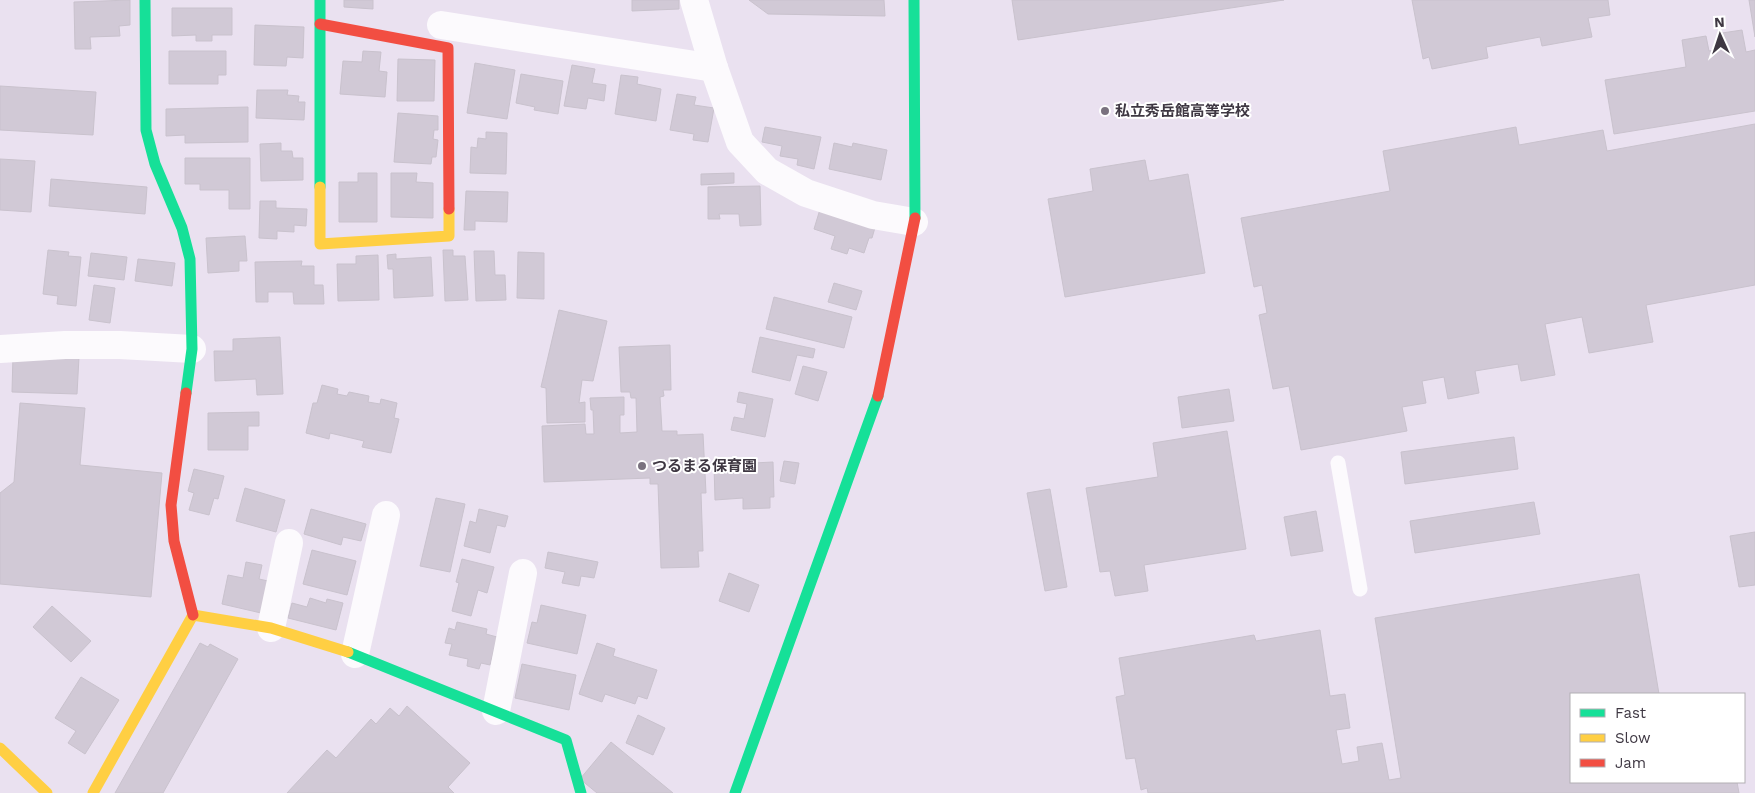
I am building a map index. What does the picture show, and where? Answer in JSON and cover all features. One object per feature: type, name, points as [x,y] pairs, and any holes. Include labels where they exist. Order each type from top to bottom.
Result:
[{"type":"street","points":[[93,793],[193,615],[174,541],[171,505],[192,349],[190,259],[182,228],[156,164],[146,130],[145,0]]},
{"type":"street","points":[[320,0],[320,24],[320,244],[448,236],[448,48],[320,24]]},
{"type":"street","points":[[694,0],[714,68],[740,142],[767,171],[806,193],[873,216],[914,222]]},
{"type":"street","points":[[735,793],[878,395],[914,222],[914,0]]},
{"type":"street","points":[[440,25],[714,68]]},
{"type":"street","points":[[0,349],[65,345],[120,345],[192,349]]},
{"type":"street","points":[[355,654],[386,515]]},
{"type":"street","points":[[271,628],[289,543]]},
{"type":"street","points":[[496,712],[523,573]]},
{"type":"street","points":[[193,615],[271,628],[355,654],[566,740],[581,792]]},
{"type":"street","points":[[0,748],[47,793]]},
{"type":"lane","points":[[1338,463],[1360,589]]},
{"type":"building","points":[[130,0],[130,25],[119,26],[120,36],[90,37],[91,49],[75,49],[74,2]]},
{"type":"building","points":[[344,0],[373,0],[373,9],[344,7]]},
{"type":"building","points":[[632,0],[679,0],[679,9],[632,11]]},
{"type":"building","points":[[749,0],[884,0],[885,16],[768,14]]},
{"type":"building","points":[[1012,0],[1284,0],[1018,40]]},
{"type":"building","points":[[1412,0],[1608,0],[1610,15],[1588,18],[1592,37],[1542,46],[1540,37],[1486,47],[1488,58],[1432,69],[1429,57],[1423,59]]},
{"type":"building","points":[[1749,0],[1755,0],[1755,37]]},
{"type":"building","points":[[172,8],[232,8],[232,35],[212,35],[212,41],[196,41],[196,35],[172,36]]},
{"type":"building","points":[[255,25],[304,27],[303,58],[287,57],[286,66],[254,65]]},
{"type":"building","points":[[1742,30],[1746,52],[1755,50],[1755,111],[1614,134],[1605,80],[1686,67],[1682,40],[1706,36],[1709,51],[1724,48],[1722,33]]},
{"type":"building","points":[[169,51],[226,51],[226,75],[218,75],[218,84],[169,84]]},
{"type":"building","points":[[363,51],[381,52],[379,71],[387,72],[385,97],[340,94],[343,61],[362,62]]},
{"type":"building","points":[[398,59],[435,60],[434,101],[397,101]]},
{"type":"building","points":[[475,63],[515,70],[507,119],[467,113]]},
{"type":"building","points":[[572,65],[595,69],[592,83],[606,85],[604,101],[588,98],[586,109],[564,106]]},
{"type":"building","points":[[521,74],[563,81],[558,114],[534,110],[535,107],[516,103]]},
{"type":"building","points":[[621,75],[638,77],[637,84],[661,89],[656,121],[615,114]]},
{"type":"building","points":[[0,86],[96,92],[93,135],[0,130]]},
{"type":"building","points":[[257,90],[288,90],[287,95],[299,96],[298,102],[305,102],[304,120],[256,118]]},
{"type":"building","points":[[677,94],[696,97],[694,105],[714,108],[708,142],[693,140],[694,134],[670,130]]},
{"type":"building","points":[[248,107],[248,142],[185,143],[185,135],[166,136],[166,109]]},
{"type":"building","points":[[398,113],[438,116],[438,130],[434,130],[433,139],[438,140],[436,157],[432,157],[431,164],[394,162]]},
{"type":"building","points":[[1755,124],[1755,285],[1646,305],[1653,342],[1589,353],[1582,317],[1545,324],[1555,375],[1521,381],[1518,364],[1475,371],[1479,393],[1448,399],[1444,377],[1422,381],[1426,403],[1402,407],[1407,431],[1301,450],[1289,386],[1273,389],[1259,315],[1267,313],[1262,285],[1254,287],[1241,218],[1390,191],[1383,151],[1516,127],[1519,145],[1603,130],[1607,151]]},
{"type":"building","points":[[765,127],[821,137],[814,169],[797,165],[798,159],[780,156],[782,146],[762,142]]},
{"type":"building","points":[[486,132],[507,133],[506,174],[470,173],[471,147],[477,148],[478,138],[486,139]]},
{"type":"building","points":[[281,143],[281,151],[292,151],[293,158],[303,158],[303,180],[261,181],[260,144]]},
{"type":"building","points":[[834,143],[852,147],[853,143],[887,150],[881,180],[829,169]]},
{"type":"building","points":[[185,158],[250,158],[250,209],[229,209],[229,190],[200,190],[200,184],[185,184]]},
{"type":"building","points":[[0,159],[35,161],[31,212],[0,210]]},
{"type":"building","points":[[1145,160],[1149,181],[1188,174],[1205,273],[1065,297],[1048,199],[1093,191],[1090,169]]},
{"type":"building","points":[[358,173],[377,173],[377,222],[339,222],[339,182],[358,182]]},
{"type":"building","points":[[391,173],[417,173],[416,182],[433,183],[433,218],[391,217]]},
{"type":"building","points":[[734,173],[734,183],[701,185],[701,174]]},
{"type":"building","points":[[51,179],[147,187],[145,214],[49,206]]},
{"type":"building","points":[[760,186],[761,225],[740,226],[739,214],[719,214],[720,219],[708,219],[708,187]]},
{"type":"building","points":[[466,191],[508,192],[507,222],[475,221],[475,230],[464,230]]},
{"type":"building","points":[[260,201],[276,201],[276,208],[307,209],[306,226],[294,225],[294,232],[277,231],[277,239],[259,238]]},
{"type":"building","points":[[821,206],[876,224],[872,238],[869,238],[864,253],[849,248],[847,254],[831,249],[835,236],[814,229]]},
{"type":"building","points":[[245,236],[247,261],[239,261],[239,271],[208,273],[206,238]]},
{"type":"building","points":[[48,250],[69,252],[68,256],[81,257],[76,306],[57,304],[58,296],[43,294]]},
{"type":"building","points":[[443,250],[453,250],[453,256],[465,256],[468,300],[445,301]]},
{"type":"building","points":[[474,251],[494,251],[495,275],[505,275],[506,300],[476,301]]},
{"type":"building","points":[[518,252],[544,253],[544,299],[517,298]]},
{"type":"building","points":[[91,253],[127,257],[124,280],[88,276]]},
{"type":"building","points":[[396,254],[396,259],[431,257],[433,296],[394,298],[393,269],[388,269],[387,255]]},
{"type":"building","points":[[378,255],[379,300],[338,301],[337,264],[356,264],[356,256]]},
{"type":"building","points":[[138,259],[175,263],[172,286],[135,281]]},
{"type":"building","points":[[302,261],[301,266],[314,266],[314,285],[323,285],[324,304],[294,304],[293,292],[268,292],[268,302],[256,302],[255,262]]},
{"type":"building","points":[[834,283],[862,291],[856,310],[828,302]]},
{"type":"building","points":[[94,285],[115,288],[110,323],[89,320]]},
{"type":"building","points":[[774,297],[852,317],[844,348],[766,329]]},
{"type":"building","points":[[559,310],[607,321],[593,381],[582,380],[579,403],[585,402],[585,422],[547,423],[546,388],[541,387]]},
{"type":"building","points":[[280,337],[283,394],[257,395],[256,379],[215,381],[214,351],[233,351],[233,339]]},
{"type":"building","points":[[760,337],[815,349],[813,358],[797,355],[790,381],[752,372]]},
{"type":"building","points":[[670,345],[671,390],[663,390],[664,396],[660,397],[662,431],[677,431],[677,435],[703,434],[706,493],[701,493],[703,551],[698,551],[699,567],[661,568],[658,484],[650,484],[650,478],[544,482],[542,426],[585,424],[586,434],[594,434],[593,410],[591,410],[590,398],[624,397],[624,415],[620,415],[620,433],[637,432],[636,398],[631,398],[630,392],[621,392],[619,347]]},
{"type":"building","points":[[13,355],[79,357],[77,394],[12,392]]},
{"type":"building","points":[[803,366],[827,372],[818,401],[795,394]]},
{"type":"building","points":[[322,385],[338,389],[337,394],[347,396],[349,392],[369,396],[368,402],[380,404],[381,399],[397,403],[394,418],[399,419],[391,453],[362,447],[364,441],[330,433],[329,439],[306,433],[313,403],[317,403]]},
{"type":"building","points":[[1229,389],[1234,421],[1182,428],[1178,397]]},
{"type":"building","points":[[739,392],[773,399],[765,437],[731,430],[734,417],[744,419],[747,404],[737,402]]},
{"type":"building","points":[[20,403],[85,408],[80,465],[162,473],[151,597],[0,584],[0,493],[14,482]]},
{"type":"building","points":[[259,412],[259,426],[248,426],[248,450],[208,450],[208,413]]},
{"type":"building","points":[[1227,431],[1246,549],[1144,565],[1148,591],[1115,596],[1110,571],[1100,572],[1086,488],[1158,477],[1153,443]]},
{"type":"building","points":[[1514,437],[1518,469],[1405,484],[1401,452]]},
{"type":"building","points":[[784,461],[799,463],[795,484],[780,481]]},
{"type":"building","points":[[773,462],[774,497],[770,497],[770,508],[743,509],[743,498],[715,500],[714,465]]},
{"type":"building","points":[[194,469],[224,476],[218,499],[214,498],[209,515],[189,510],[194,493],[188,491]]},
{"type":"building","points":[[245,488],[285,500],[276,532],[236,521]]},
{"type":"building","points":[[1050,489],[1067,587],[1045,591],[1027,493]]},
{"type":"building","points":[[436,498],[465,504],[450,572],[420,566]]},
{"type":"building","points":[[1534,502],[1540,534],[1415,553],[1410,521]]},
{"type":"building","points":[[311,509],[366,524],[361,541],[343,537],[341,545],[304,534]]},
{"type":"building","points":[[479,509],[508,516],[505,527],[497,525],[490,553],[464,546],[470,521],[476,523]]},
{"type":"building","points":[[1316,511],[1323,551],[1291,556],[1284,517]]},
{"type":"building","points":[[1755,532],[1755,585],[1739,587],[1730,536]]},
{"type":"building","points":[[312,550],[356,561],[347,595],[303,584]]},
{"type":"building","points":[[548,552],[598,562],[594,578],[581,576],[579,586],[562,583],[565,572],[545,568]]},
{"type":"building","points":[[462,559],[494,567],[487,593],[478,590],[471,616],[452,611],[459,583],[456,582]]},
{"type":"building","points":[[246,562],[262,565],[259,579],[268,581],[261,613],[222,604],[228,575],[243,578]]},
{"type":"building","points":[[729,573],[759,585],[749,612],[719,601]]},
{"type":"building","points":[[1639,574],[1659,693],[1570,693],[1570,783],[1737,783],[1739,793],[1148,793],[1147,788],[1141,790],[1135,758],[1126,759],[1116,697],[1125,695],[1119,658],[1254,635],[1256,641],[1320,630],[1330,696],[1345,694],[1350,728],[1336,730],[1342,764],[1359,761],[1357,747],[1382,743],[1389,780],[1401,778],[1375,618]]},
{"type":"building","points":[[310,598],[326,603],[327,599],[343,603],[336,630],[288,618],[292,603],[307,607]]},
{"type":"building","points":[[541,605],[586,615],[577,654],[527,643],[532,622],[537,623]]},
{"type":"building","points":[[52,606],[91,641],[71,662],[33,627]]},
{"type":"building","points":[[457,622],[487,629],[486,634],[497,637],[490,665],[481,663],[479,669],[467,666],[468,659],[449,655],[452,644],[445,643],[449,628],[455,630]]},
{"type":"building","points":[[200,643],[208,647],[210,644],[238,659],[163,793],[115,793]]},
{"type":"building","points":[[597,643],[615,649],[613,656],[657,670],[647,699],[638,696],[635,704],[605,694],[602,702],[579,694]]},
{"type":"building","points":[[522,664],[576,675],[569,710],[515,698]]},
{"type":"building","points":[[81,677],[119,700],[85,754],[68,743],[76,731],[55,718]]},
{"type":"building","points":[[407,706],[470,763],[448,787],[454,793],[287,793],[327,750],[336,758],[371,719],[376,724],[390,708],[399,716]]},
{"type":"building","points":[[638,715],[665,728],[653,755],[626,743]]},
{"type":"building","points":[[611,742],[673,793],[597,793],[580,779]]},
{"type":"traffic: fast","points":[[145,0],[146,130],[155,164],[182,228],[190,259],[192,349],[186,393]]},
{"type":"traffic: fast","points":[[320,0],[320,187]]},
{"type":"traffic: fast","points":[[914,0],[915,218]]},
{"type":"traffic: fast","points":[[735,793],[878,396]]},
{"type":"traffic: fast","points":[[348,652],[566,740],[581,793]]},
{"type":"traffic: slow","points":[[320,187],[320,244],[449,236],[449,209]]},
{"type":"traffic: slow","points":[[93,793],[193,615],[271,628],[348,652]]},
{"type":"traffic: slow","points":[[0,748],[47,793]]},
{"type":"traffic: jam","points":[[320,24],[448,48],[449,209]]},
{"type":"traffic: jam","points":[[878,396],[915,218]]},
{"type":"traffic: jam","points":[[186,393],[171,505],[174,541],[193,615]]},
{"type":"place","name":"私立秀岳館高等学校","points":[[1105,111]]},
{"type":"place","name":"つるまる保育園","points":[[642,466]]}]
